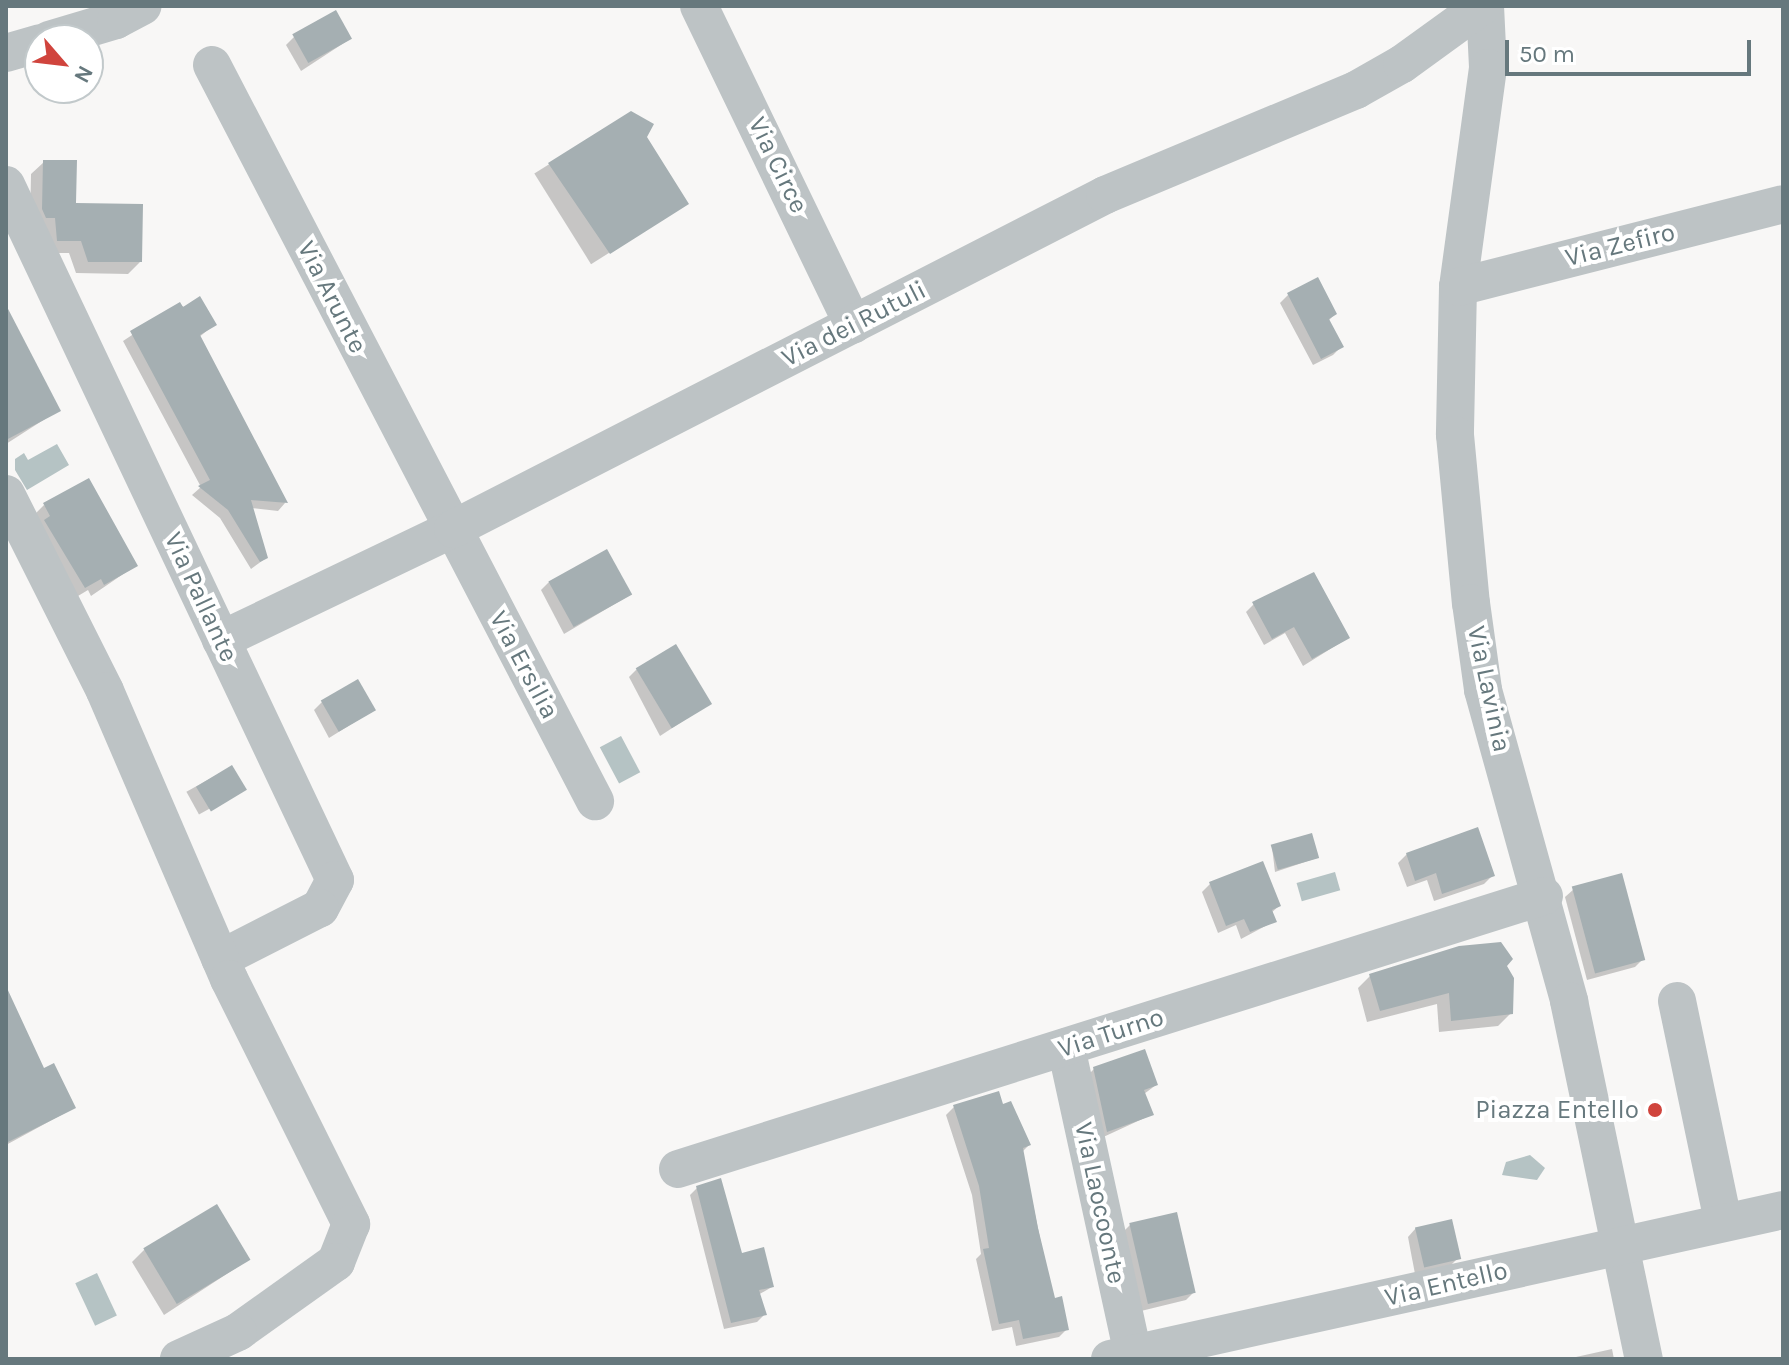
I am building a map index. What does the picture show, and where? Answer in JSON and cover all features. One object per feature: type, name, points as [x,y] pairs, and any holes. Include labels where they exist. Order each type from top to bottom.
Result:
[{"type":"street","points":[[103,24],[142,6]]},
{"type":"street","name":"Via Circe","points":[[699,6],[853,325]]},
{"type":"street","name":"Via dei Rutuli","points":[[221,640],[453,529],[1105,195],[1356,90],[1402,64],[1484,6]]},
{"type":"street","name":"Via Lavinia","points":[[1484,6],[1488,68],[1458,287],[1455,435],[1477,647],[1483,690],[1544,896],[1644,1359]]},
{"type":"street","name":"Via Arunte","points":[[212,65],[453,529]]},
{"type":"street","name":"Via Pallante","points":[[6,185],[335,880],[320,908],[220,959]]},
{"type":"street","name":"Via Zefiro","points":[[1458,287],[1783,204]]},
{"type":"street","points":[[6,494],[105,691],[220,959],[351,1224],[336,1262],[238,1332],[179,1359]]},
{"type":"street","name":"Via Ersilia","points":[[453,529],[595,801]]},
{"type":"street","name":"Via Turno","points":[[678,1169],[1544,896]]},
{"type":"street","points":[[1677,1001],[1723,1222]]},
{"type":"street","name":"Via Laocoonte","points":[[1066,1047],[1125,1357]]},
{"type":"street","name":"Via Entello","points":[[1125,1357],[1783,1210]]},
{"type":"shaded area","points":[[57,444],[69,465],[27,490],[15,470],[15,459],[24,453],[28,460]]},
{"type":"shaded area","points":[[621,736],[640,772],[619,783],[600,747]]},
{"type":"shaded area","points":[[1335,872],[1340,890],[1302,901],[1297,883]]},
{"type":"shaded area","points":[[1530,1155],[1545,1168],[1537,1180],[1502,1175],[1506,1162]]},
{"type":"shaded area","points":[[97,1273],[117,1316],[95,1326],[75,1283]]},
{"type":"building","points":[[336,10],[352,39],[308,63],[292,34]]},
{"type":"building","points":[[631,111],[654,124],[647,137],[689,204],[610,254],[548,163]]},
{"type":"building","points":[[43,160],[77,160],[76,203],[143,204],[142,262],[88,262],[81,241],[57,241],[55,218],[46,218],[42,209]]},
{"type":"building","points":[[1318,277],[1337,314],[1329,319],[1344,347],[1321,359],[1287,293]]},
{"type":"building","points":[[200,296],[217,325],[200,335],[288,503],[251,500],[268,558],[260,562],[228,510],[198,486],[210,480],[130,331],[180,302],[183,307]]},
{"type":"building","points":[[6,305],[61,411],[6,440]]},
{"type":"building","points":[[89,478],[138,566],[104,585],[101,579],[85,588],[44,520],[50,516],[43,503]]},
{"type":"building","points":[[607,549],[632,594],[574,627],[548,581]]},
{"type":"building","points":[[1314,572],[1350,638],[1312,659],[1294,627],[1272,639],[1252,602]]},
{"type":"building","points":[[676,644],[712,704],[672,728],[636,668]]},
{"type":"building","points":[[358,679],[376,710],[339,732],[321,700]]},
{"type":"building","points":[[232,765],[247,790],[211,811],[196,787]]},
{"type":"building","points":[[1478,827],[1495,876],[1442,894],[1436,873],[1415,881],[1406,853]]},
{"type":"building","points":[[1312,833],[1319,858],[1278,870],[1271,845]]},
{"type":"building","points":[[1263,861],[1281,906],[1272,910],[1277,922],[1250,932],[1244,919],[1226,926],[1209,882]]},
{"type":"building","points":[[1622,873],[1645,960],[1595,973],[1572,886]]},
{"type":"building","points":[[1501,942],[1513,959],[1507,966],[1514,978],[1513,1014],[1451,1021],[1449,993],[1380,1011],[1369,974],[1459,946]]},
{"type":"building","points":[[6,986],[44,1068],[54,1063],[76,1108],[6,1143]]},
{"type":"building","points":[[1145,1049],[1158,1085],[1144,1090],[1154,1115],[1107,1132],[1093,1067]]},
{"type":"building","points":[[999,1091],[1003,1104],[1011,1101],[1031,1145],[1023,1148],[1038,1228],[1055,1298],[1062,1296],[1069,1330],[1023,1339],[1019,1320],[999,1324],[983,1249],[989,1248],[979,1186],[953,1105]]},
{"type":"building","points":[[721,1178],[742,1253],[764,1247],[774,1287],[759,1290],[767,1315],[731,1323],[696,1186]]},
{"type":"building","points":[[217,1204],[250,1260],[177,1304],[143,1248]]},
{"type":"building","points":[[1177,1212],[1196,1293],[1148,1304],[1129,1223]]},
{"type":"building","points":[[1452,1219],[1461,1259],[1424,1267],[1415,1228]]},
{"type":"place","name":"Piazza Entello","points":[[1655,1110]]}]
